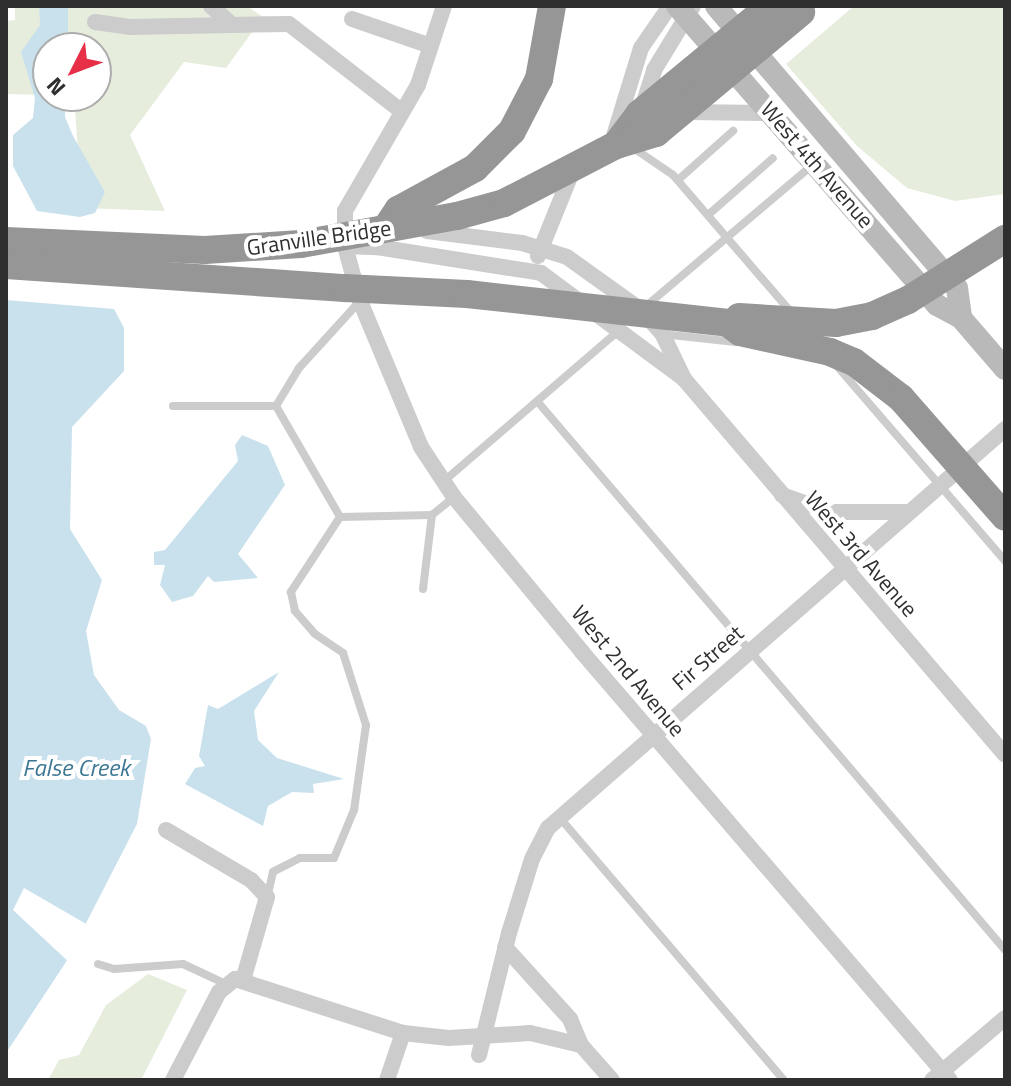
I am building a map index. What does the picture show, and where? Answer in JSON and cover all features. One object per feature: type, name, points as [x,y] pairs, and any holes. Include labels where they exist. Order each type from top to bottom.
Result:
[{"type":"highway","points":[[382,237],[398,210],[475,168],[512,131],[539,79],[552,6]]},
{"type":"highway","name":"Granville Bridge","points":[[619,142],[639,114],[770,6]]},
{"type":"highway","name":"Granville Bridge","points":[[6,241],[205,250],[301,244],[382,237],[504,203],[619,142],[656,133],[805,9]]},
{"type":"highway","points":[[728,323],[742,316],[836,323],[872,316],[908,300],[1005,239]]},
{"type":"highway","points":[[6,265],[467,294],[728,323],[740,332],[830,352],[879,380],[933,433],[1005,517]]},
{"type":"main road","name":"West 4th Avenue","points":[[716,6],[957,288],[961,318]]},
{"type":"main road","name":"West 4th Avenue","points":[[682,9],[937,305],[961,318],[1005,369]]},
{"type":"street","points":[[211,6],[231,24]]},
{"type":"street","name":"West 2nd Avenue","points":[[444,6],[418,85],[345,211],[345,246],[360,301],[421,447],[454,497],[941,1077]]},
{"type":"street","points":[[619,142],[682,9]]},
{"type":"street","points":[[619,142],[641,48],[682,9]]},
{"type":"street","points":[[352,19],[431,46]]},
{"type":"street","points":[[95,22],[130,27],[289,24],[401,111]]},
{"type":"street","points":[[6,255],[272,256],[427,231],[692,110],[771,113]]},
{"type":"street","points":[[521,268],[544,249],[574,166]]},
{"type":"street","name":"West 3rd Avenue","points":[[427,231],[544,249],[567,257],[641,310],[662,333],[684,379],[1005,755]]},
{"type":"street","name":"West 3rd Avenue","points":[[382,237],[521,268],[558,283],[617,332],[684,379]]},
{"type":"street","name":"Fir Street","points":[[479,1055],[505,947],[532,859],[560,818],[1005,429]]},
{"type":"street","points":[[781,494],[830,512],[909,512]]},
{"type":"street","points":[[166,830],[251,880],[267,897],[234,982],[173,1080]]},
{"type":"street","points":[[505,947],[570,1019],[581,1045],[612,1080]]},
{"type":"street","points":[[234,982],[403,1033],[449,1038],[485,1033],[530,1033],[581,1045]]},
{"type":"street","points":[[941,1077],[1005,1018]]},
{"type":"street","points":[[387,1080],[403,1033]]},
{"type":"lane","points":[[678,180],[733,131]]},
{"type":"lane","points":[[619,142],[678,180],[1005,561]]},
{"type":"lane","points":[[708,215],[773,158]]},
{"type":"lane","points":[[641,310],[815,163]]},
{"type":"lane","points":[[276,406],[299,368],[360,301]]},
{"type":"lane","points":[[443,482],[617,332]]},
{"type":"lane","points":[[662,333],[739,342],[782,354]]},
{"type":"lane","points":[[826,366],[840,370]]},
{"type":"lane","points":[[537,401],[1005,950]]},
{"type":"lane","points":[[173,406],[276,406]]},
{"type":"lane","points":[[276,406],[340,517]]},
{"type":"lane","points":[[340,517],[432,515],[454,497]]},
{"type":"lane","points":[[423,589],[432,515]]},
{"type":"lane","points":[[267,897],[273,872],[300,858],[334,858],[354,810],[366,725],[343,653],[315,634],[295,611],[291,592],[340,517]]},
{"type":"lane","points":[[560,818],[784,1080]]},
{"type":"lane","points":[[98,964],[114,969],[183,964],[234,982]]},
{"type":"green space","points":[[15,6],[247,6],[263,17],[226,68],[184,62],[130,135],[165,211],[82,208],[75,112],[112,112],[112,32],[32,32],[32,95],[6,94],[6,21],[15,20]]},
{"type":"green space","points":[[854,6],[1005,6],[1005,194],[955,201],[907,188],[857,146],[786,64]]},
{"type":"green space","points":[[148,974],[187,990],[141,1080],[48,1080],[59,1060],[79,1055],[106,1005]]},
{"type":"water","points":[[39,6],[68,6],[68,32],[35,32],[40,25]]},
{"type":"water","points":[[32,36],[32,88],[21,52]]},
{"type":"water","points":[[34,112],[65,112],[73,136],[105,192],[95,213],[80,217],[37,211],[13,166],[13,135],[33,118]]},
{"type":"water","name":"False Creek","points":[[6,300],[114,309],[124,328],[124,371],[72,427],[70,529],[102,580],[86,631],[94,675],[119,710],[146,726],[151,739],[137,824],[66,962],[6,1053]]},
{"type":"water","points":[[242,435],[268,446],[285,485],[238,554],[258,578],[214,582],[208,576],[193,596],[172,602],[160,585],[165,565],[154,565],[154,552],[165,550],[238,461],[235,445]]},
{"type":"water","points":[[279,672],[254,711],[258,740],[277,758],[344,779],[313,784],[314,793],[292,792],[268,806],[263,826],[185,784],[195,768],[205,766],[199,756],[208,705],[218,709]]},
{"type":"pier","points":[[24,888],[88,925],[70,963],[13,910]]}]
